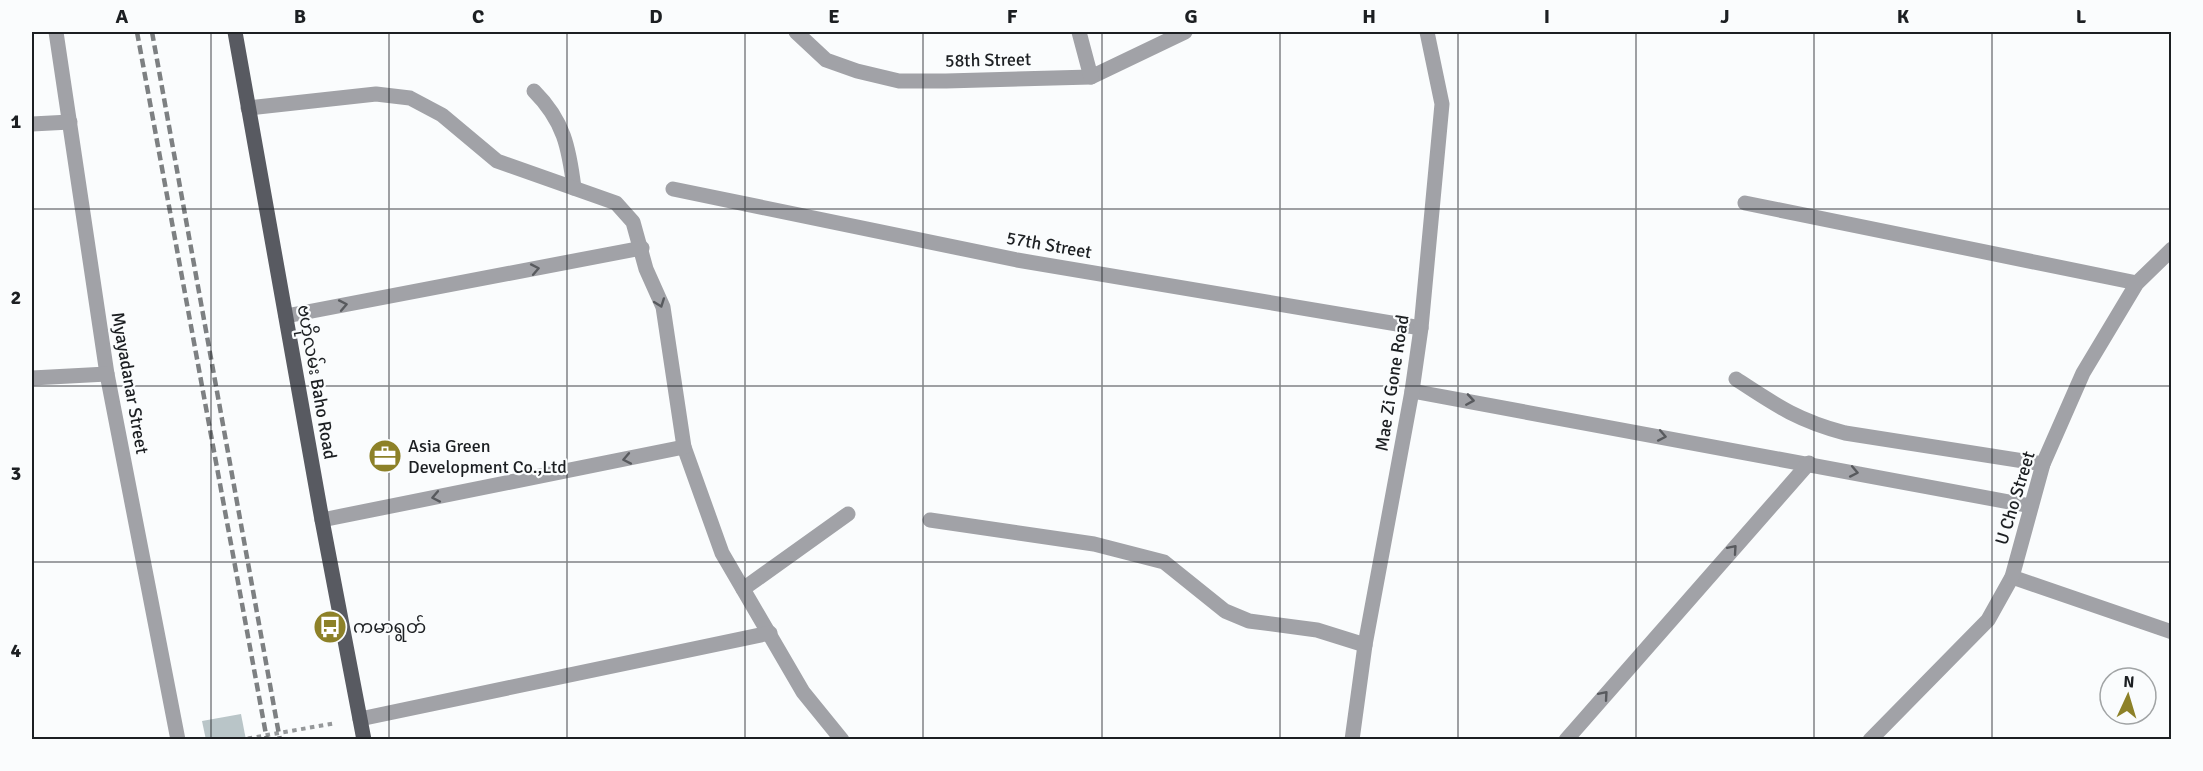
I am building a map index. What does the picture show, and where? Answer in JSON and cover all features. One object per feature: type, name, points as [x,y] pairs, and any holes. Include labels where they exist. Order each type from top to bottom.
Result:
[{"type":"main road","name":"ဗဟိုလမ်း Baho Road","points":[[235,32],[322,520],[364,740]]},
{"type":"street","name":"Myayadanar Street","points":[[56,32],[107,374],[178,740]]},
{"type":"street","name":"58th Street","points":[[796,32],[826,60],[857,71],[899,81],[1091,77],[1185,32]]},
{"type":"street","points":[[1079,32],[1091,77]]},
{"type":"street","name":"Mae Zi Gone Road","points":[[1352,740],[1365,645],[1412,391],[1421,328],[1442,104],[1427,32]]},
{"type":"street","points":[[534,92],[546,104],[564,133],[574,188]]},
{"type":"street","points":[[248,108],[376,94],[410,98],[442,115],[497,161],[616,203],[633,222],[642,248],[646,270],[663,307],[684,447],[722,553],[803,692],[842,740]]},
{"type":"street","points":[[32,124],[70,122]]},
{"type":"street","name":"57th Street","points":[[673,189],[1017,260],[1421,328]]},
{"type":"street","points":[[1745,203],[2137,283]]},
{"type":"street","points":[[286,316],[642,248]]},
{"type":"street","name":"U Cho Street","points":[[1870,740],[1988,620],[2012,577],[2043,464],[2083,373],[2137,283],[2172,249]]},
{"type":"street","points":[[32,378],[107,374]]},
{"type":"street","points":[[1736,378],[1786,413],[1815,425],[1845,433],[2043,464]]},
{"type":"street","points":[[1412,391],[2031,506]]},
{"type":"street","points":[[322,520],[684,447]]},
{"type":"street","points":[[1566,740],[1809,463]]},
{"type":"street","points":[[743,589],[848,514]]},
{"type":"street","points":[[930,520],[1094,544],[1164,562],[1225,611],[1249,621],[1317,630],[1365,645]]},
{"type":"street","points":[[2012,577],[2172,632]]},
{"type":"street","points":[[360,719],[770,633]]},
{"type":"path","points":[[239,740],[360,719]]},
{"type":"building","points":[[241,714],[246,740],[206,740],[202,721]]},
{"type":"railway","points":[[137,32],[267,740]]},
{"type":"railway","points":[[152,32],[280,740]]},
{"type":"place","name":"Asia Green Development Co.,Ltd","points":[[385,456]]},
{"type":"place","name":"ကမာရွတ်","points":[[330,627]]}]
